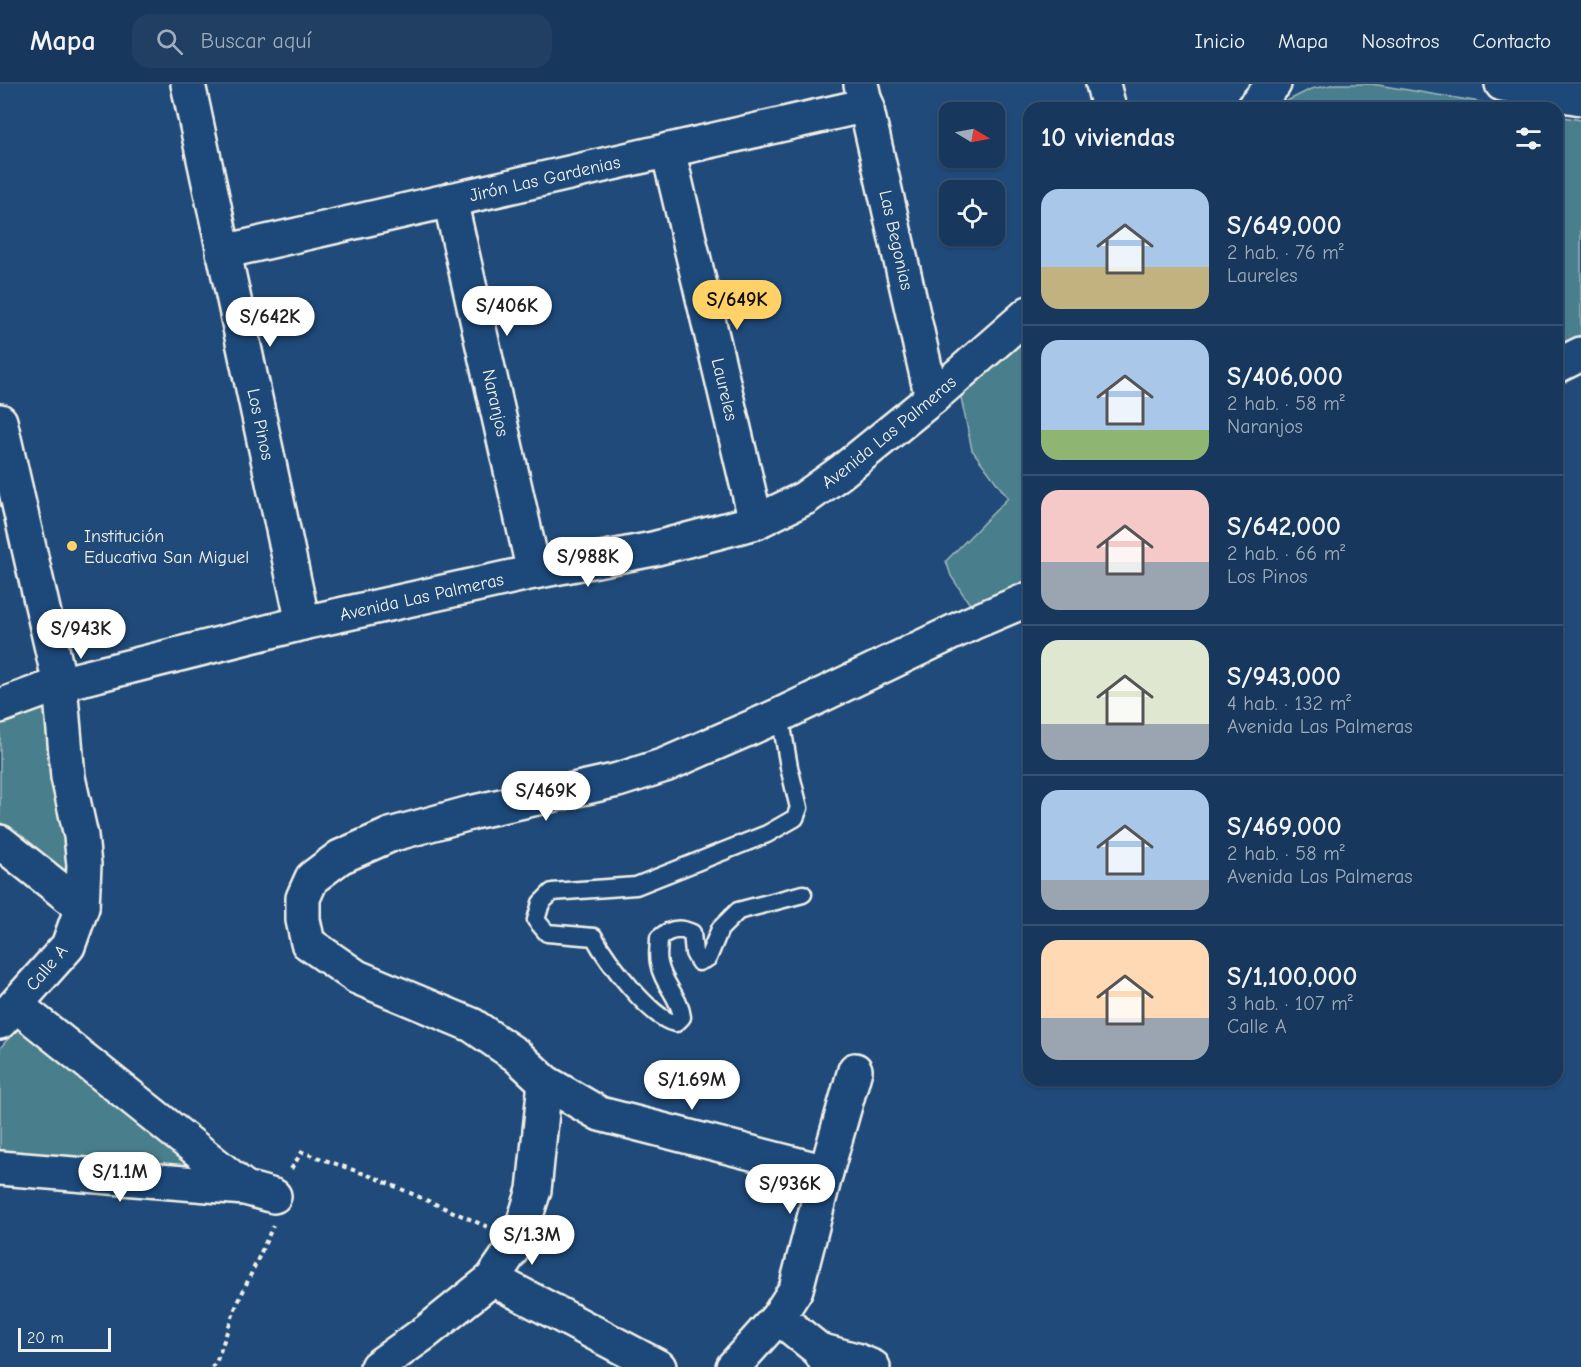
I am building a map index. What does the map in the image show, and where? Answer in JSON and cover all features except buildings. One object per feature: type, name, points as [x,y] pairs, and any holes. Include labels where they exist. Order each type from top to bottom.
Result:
[{"type":"street","name":"Los Pinos","points":[[188,84],[303,623]]},
{"type":"street","points":[[1103,84],[1108,102]]},
{"type":"street","points":[[1258,102],[1274,84]]},
{"type":"street","points":[[1502,84],[1581,98]]},
{"type":"street","name":"Jirón Las Gardenias","points":[[223,252],[668,150],[864,95]]},
{"type":"street","name":"Las Begonias","points":[[864,95],[932,398]]},
{"type":"street","name":"Laureles","points":[[668,150],[756,522]]},
{"type":"street","name":"Naranjos","points":[[450,200],[534,572]]},
{"type":"street","name":"Avenida Las Palmeras","points":[[0,706],[60,684],[303,623],[534,572],[653,549],[756,522],[805,498],[841,472],[932,398],[1023,318]]},
{"type":"street","points":[[1563,363],[1581,354]]},
{"type":"street","name":"Calle A","points":[[0,421],[7,484],[60,684],[68,777],[81,836],[84,865],[82,907],[68,946],[8,1014]]},
{"type":"street","points":[[826,1172],[600,1114],[546,1082],[516,1055],[472,1025],[357,977],[308,943],[303,920],[303,898],[312,878],[340,857],[390,836],[474,812],[618,780],[665,765],[780,715],[972,623],[1023,602]]},
{"type":"street","points":[[0,842],[82,907]]},
{"type":"street","points":[[8,1014],[259,1192]]},
{"type":"street","points":[[733,1367],[778,1317],[796,1289],[855,1070]]},
{"type":"street","points":[[377,1367],[426,1332],[492,1279],[518,1241],[534,1190],[546,1082]]},
{"type":"street","points":[[0,1168],[259,1192]]},
{"type":"street","points":[[492,1279],[659,1367]]},
{"type":"street","points":[[778,1317],[824,1359],[856,1360],[873,1367]]},
{"type":"lane","points":[[780,715],[799,808],[795,818],[767,834],[636,886],[552,892],[541,903],[536,920],[547,933],[594,937],[613,967],[652,1009],[668,1022],[676,1023],[682,1017],[681,1006],[658,963],[659,938],[666,932],[682,929],[692,933],[694,953],[699,962],[708,958],[720,928],[738,911],[803,894]]},
{"type":"path","points":[[302,1152],[376,1178],[518,1241]]},
{"type":"path","points":[[211,1367],[216,1363],[235,1309],[279,1216],[259,1192]]},
{"type":"green space","points":[[1336,84],[1372,84],[1480,102],[1285,102],[1311,89]]},
{"type":"green space","points":[[1563,117],[1581,120],[1581,335],[1563,342]]},
{"type":"green space","points":[[1023,335],[1023,590],[975,612],[951,576],[946,561],[1008,498],[972,450],[960,393]]},
{"type":"green space","points":[[51,703],[73,885],[0,822],[0,718]]},
{"type":"green space","points":[[21,1024],[199,1167],[194,1173],[0,1154],[0,1048]]},
{"type":"place","name":"Institución Educativa San Miguel","points":[[72,546]]}]
